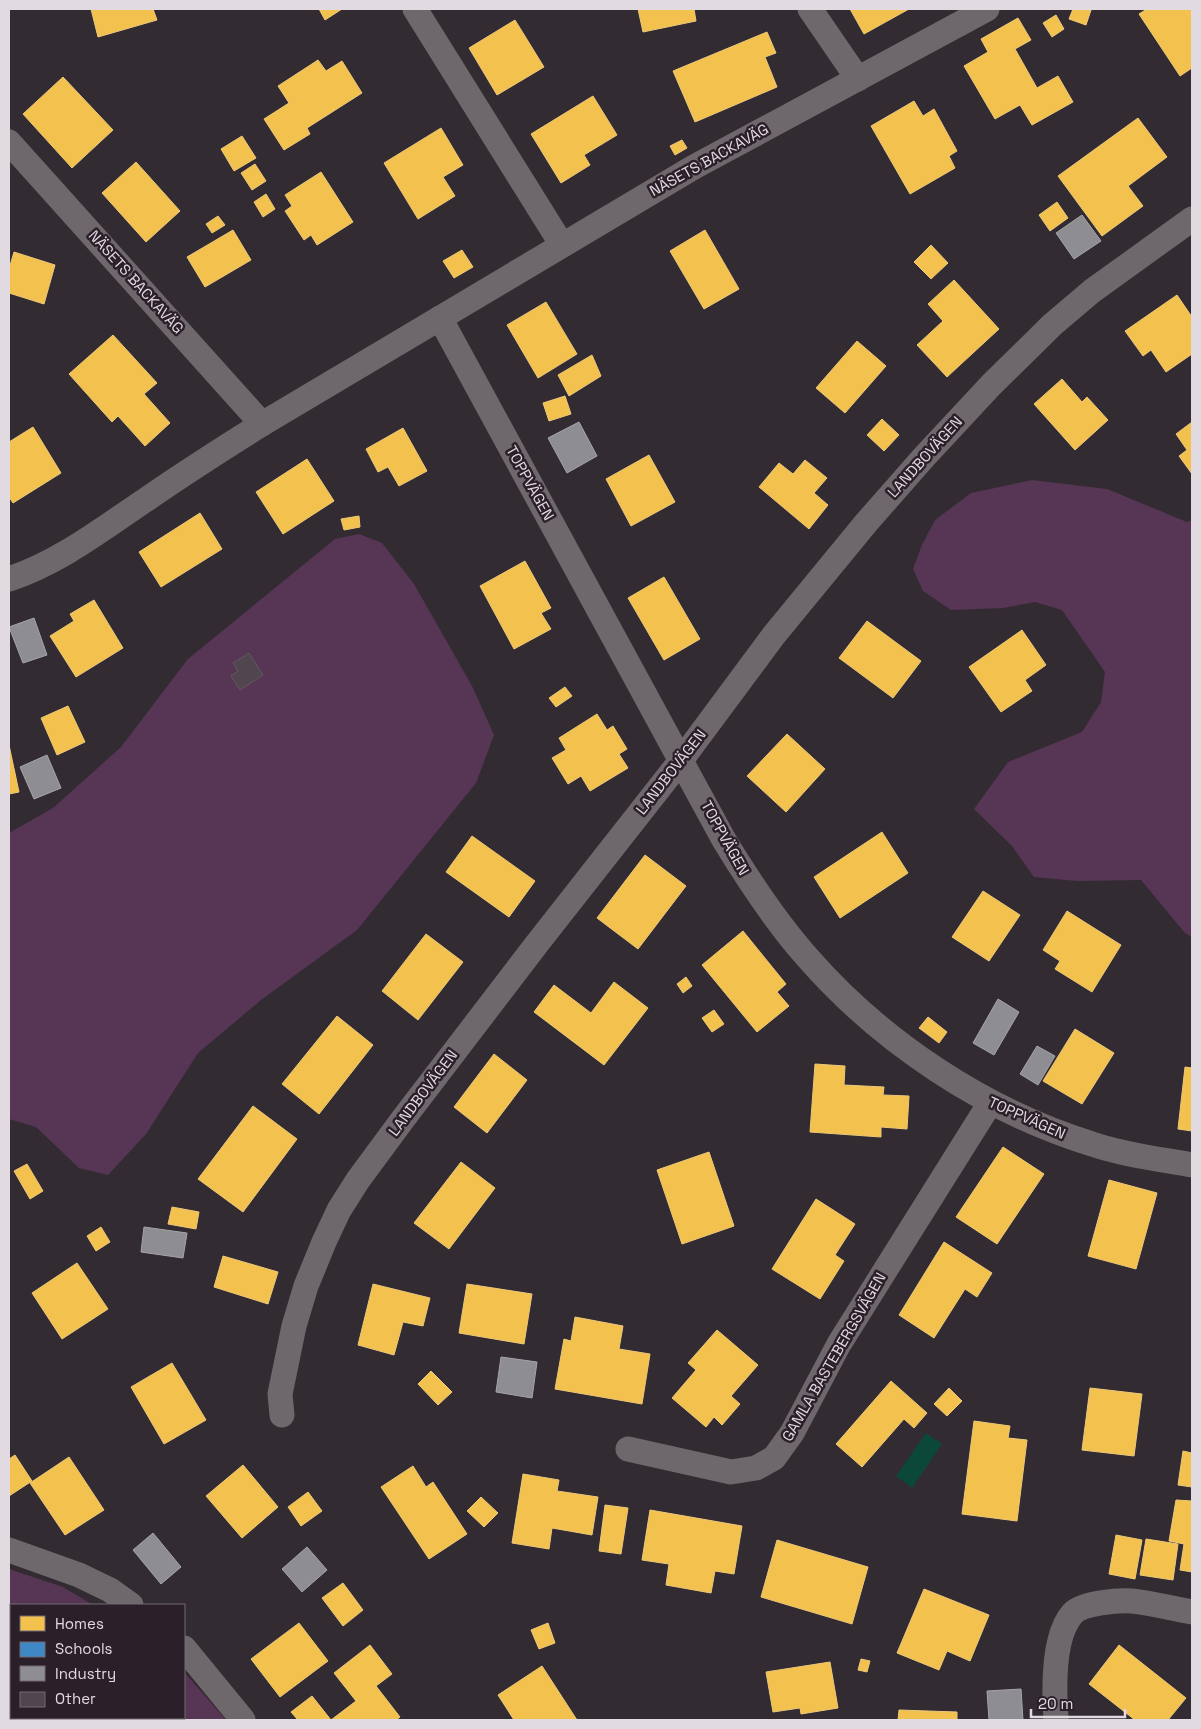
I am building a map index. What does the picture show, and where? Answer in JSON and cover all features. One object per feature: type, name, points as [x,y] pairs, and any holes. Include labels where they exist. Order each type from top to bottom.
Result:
[{"type":"street","points":[[415,9],[562,244]]},
{"type":"street","points":[[810,9],[858,79]]},
{"type":"street","name":"NÄSETS BACKAVÄG","points":[[9,579],[26,574],[56,560],[199,463],[262,424],[694,167],[987,9]]},
{"type":"street","name":"NÄSETS BACKAVÄG","points":[[9,142],[262,424]]},
{"type":"street","name":"LANDBOVÄGEN","points":[[282,1415],[280,1394],[294,1326],[306,1286],[339,1210],[358,1180],[403,1119],[682,759],[774,635],[866,523],[991,385],[1052,326],[1092,291],[1192,219]]},
{"type":"street","name":"TOPPVÄGEN","points":[[440,318],[682,759],[724,840],[750,884],[776,920],[807,957],[855,1006],[906,1047],[945,1076],[990,1103],[1093,1145],[1137,1156],[1192,1165]]},
{"type":"street","name":"GAMLA BASTEBERGSVÄGEN","points":[[628,1449],[731,1472],[756,1468],[774,1458],[792,1433],[844,1336],[990,1103]]},
{"type":"street","points":[[9,1550],[79,1575],[110,1590],[131,1604]]},
{"type":"street","points":[[1056,1720],[1054,1684],[1058,1651],[1066,1624],[1074,1612],[1081,1608],[1100,1604],[1132,1601],[1192,1612]]},
{"type":"street","points":[[185,1649],[243,1720]]},
{"type":"shaded area","points":[[1032,480],[1107,489],[1187,522],[1192,520],[1192,937],[1185,933],[1141,880],[1077,881],[1034,877],[1012,846],[974,809],[1008,762],[1082,732],[1101,702],[1105,672],[1062,610],[1035,602],[1003,608],[951,610],[923,591],[913,569],[922,545],[935,520],[971,493]]},
{"type":"shaded area","points":[[359,534],[382,543],[414,584],[472,686],[494,735],[476,783],[357,930],[261,1000],[198,1053],[146,1134],[108,1175],[79,1168],[36,1127],[9,1119],[9,833],[53,808],[121,747],[188,659],[335,539]]},
{"type":"shaded area","points":[[926,1433],[942,1444],[912,1488],[896,1476]]},
{"type":"shaded area","points":[[9,1569],[63,1587],[91,1604],[10,1604]]},
{"type":"shaded area","points":[[185,1673],[226,1720],[68,1720],[185,1719]]},
{"type":"building: Homes","points":[[91,9],[153,9],[157,20],[98,37]]},
{"type":"building: Homes","points":[[319,9],[342,9],[325,20]]},
{"type":"building: Homes","points":[[638,9],[694,9],[696,21],[643,32]]},
{"type":"building: Homes","points":[[850,9],[909,9],[864,34]]},
{"type":"building: Homes","points":[[1073,9],[1091,10],[1086,25],[1069,19]]},
{"type":"building: Homes","points":[[1147,9],[1192,9],[1192,68],[1180,76],[1139,14]]},
{"type":"building: Homes","points":[[1056,15],[1064,29],[1052,37],[1043,23]]},
{"type":"building: Homes","points":[[1018,18],[1031,40],[1015,49],[1037,88],[1058,76],[1073,102],[1032,125],[1020,105],[995,119],[964,66],[988,52],[981,39]]},
{"type":"building: Homes","points":[[515,20],[544,67],[497,95],[469,48]]},
{"type":"building: Homes","points":[[767,32],[776,53],[765,57],[777,87],[695,122],[673,71]]},
{"type":"building: Homes","points":[[318,60],[326,71],[342,61],[362,93],[307,128],[310,134],[284,150],[264,119],[289,103],[278,86]]},
{"type":"building: Homes","points":[[63,77],[113,130],[72,168],[23,114]]},
{"type":"building: Homes","points":[[593,96],[617,135],[584,155],[590,165],[561,183],[531,134]]},
{"type":"building: Homes","points":[[914,101],[923,116],[934,109],[957,151],[949,156],[955,168],[910,194],[871,126]]},
{"type":"building: Homes","points":[[1138,118],[1167,157],[1128,186],[1143,206],[1102,236],[1058,176]]},
{"type":"building: Homes","points":[[441,128],[463,165],[443,177],[455,196],[418,219],[384,163]]},
{"type":"building: Homes","points":[[242,136],[256,158],[234,171],[221,149]]},
{"type":"building: Homes","points":[[682,140],[687,148],[675,155],[670,146]]},
{"type":"building: Homes","points":[[136,162],[180,211],[146,242],[102,193]]},
{"type":"building: Homes","points":[[255,164],[266,181],[252,190],[241,173]]},
{"type":"building: Homes","points":[[321,172],[353,222],[317,245],[311,235],[304,240],[285,211],[292,206],[285,195]]},
{"type":"building: Homes","points":[[266,194],[275,209],[263,217],[254,202]]},
{"type":"building: Homes","points":[[1057,202],[1068,218],[1050,231],[1039,215]]},
{"type":"building: Homes","points":[[218,216],[225,225],[212,233],[206,224]]},
{"type":"building: Homes","points":[[233,230],[251,260],[205,287],[187,257]]},
{"type":"building: Homes","points":[[705,230],[739,289],[704,309],[670,251]]},
{"type":"building: Homes","points":[[931,245],[948,263],[931,279],[914,262]]},
{"type":"building: Homes","points":[[462,250],[473,267],[454,278],[443,261]]},
{"type":"building: Homes","points":[[14,252],[55,265],[44,304],[9,293],[9,269]]},
{"type":"building: Homes","points":[[954,280],[999,329],[947,377],[917,345],[943,321],[928,304]]},
{"type":"building: Homes","points":[[1177,295],[1192,317],[1192,354],[1166,372],[1151,350],[1143,356],[1125,331]]},
{"type":"building: Homes","points":[[546,302],[577,354],[538,378],[507,325]]},
{"type":"building: Homes","points":[[113,335],[157,383],[144,394],[170,423],[145,446],[118,416],[112,422],[69,374]]},
{"type":"building: Homes","points":[[857,341],[886,366],[845,413],[816,388]]},
{"type":"building: Homes","points":[[592,355],[601,376],[569,396],[558,375]]},
{"type":"building: Homes","points":[[1062,379],[1082,402],[1087,397],[1108,420],[1075,450],[1034,404]]},
{"type":"building: Homes","points":[[565,396],[571,414],[549,421],[543,403]]},
{"type":"building: Homes","points":[[882,419],[899,435],[884,451],[867,435]]},
{"type":"building: Homes","points":[[1192,422],[1192,474],[1179,456],[1187,450],[1176,434]]},
{"type":"building: Homes","points":[[33,427],[61,473],[13,503],[9,497],[9,442]]},
{"type":"building: Homes","points":[[403,428],[427,471],[399,486],[388,467],[378,472],[366,449]]},
{"type":"building: Homes","points":[[649,455],[675,502],[631,526],[606,479]]},
{"type":"building: Homes","points":[[307,459],[334,501],[283,534],[256,492]]},
{"type":"building: Homes","points":[[805,460],[827,478],[814,493],[828,505],[809,529],[759,487],[779,463],[793,474]]},
{"type":"building: Homes","points":[[200,513],[222,549],[161,587],[139,552]]},
{"type":"building: Homes","points":[[359,516],[360,527],[344,530],[341,519]]},
{"type":"building: Homes","points":[[525,561],[551,608],[541,613],[551,629],[514,649],[480,586]]},
{"type":"building: Homes","points":[[664,577],[700,639],[664,660],[628,598]]},
{"type":"building: Homes","points":[[94,600],[123,648],[76,677],[50,636],[74,621],[70,614]]},
{"type":"building: Homes","points":[[867,621],[921,661],[893,698],[839,658]]},
{"type":"building: Homes","points":[[1022,630],[1046,665],[1025,680],[1032,691],[1001,712],[969,667]]},
{"type":"building: Homes","points":[[565,687],[572,696],[556,707],[549,698]]},
{"type":"building: Homes","points":[[68,706],[85,742],[57,755],[41,718]]},
{"type":"building: Homes","points":[[597,714],[607,730],[613,726],[627,749],[619,754],[628,768],[590,791],[581,776],[568,784],[552,758],[566,750],[559,738]]},
{"type":"building: Homes","points":[[787,734],[825,769],[786,812],[747,776]]},
{"type":"building: Homes","points":[[9,745],[19,792],[9,794]]},
{"type":"building: Homes","points":[[882,832],[908,873],[840,918],[814,877]]},
{"type":"building: Homes","points":[[472,836],[535,881],[509,917],[446,872]]},
{"type":"building: Homes","points":[[645,855],[686,886],[638,949],[597,918]]},
{"type":"building: Homes","points":[[983,891],[1020,915],[989,961],[952,937]]},
{"type":"building: Homes","points":[[1067,911],[1121,945],[1092,992],[1055,969],[1060,961],[1043,950]]},
{"type":"building: Homes","points":[[743,931],[786,984],[777,992],[789,1006],[757,1032],[702,965]]},
{"type":"building: Homes","points":[[426,934],[463,962],[418,1020],[382,991]]},
{"type":"building: Homes","points":[[686,977],[692,986],[683,993],[677,984]]},
{"type":"building: Homes","points":[[614,982],[648,1008],[604,1065],[534,1012],[554,985],[591,1013]]},
{"type":"building: Homes","points":[[714,1010],[724,1024],[712,1032],[702,1018]]},
{"type":"building: Homes","points":[[337,1016],[373,1045],[319,1114],[282,1084]]},
{"type":"building: Homes","points":[[928,1017],[947,1032],[939,1043],[919,1028]]},
{"type":"building: Homes","points":[[1075,1029],[1114,1053],[1082,1104],[1043,1081]]},
{"type":"building: Homes","points":[[494,1054],[527,1080],[487,1133],[454,1107]]},
{"type":"building: Homes","points":[[815,1064],[845,1066],[844,1085],[884,1087],[883,1095],[909,1096],[907,1129],[881,1127],[881,1137],[810,1132]]},
{"type":"building: Homes","points":[[1185,1067],[1192,1068],[1192,1131],[1178,1129]]},
{"type":"building: Homes","points":[[253,1106],[297,1139],[243,1212],[198,1179]]},
{"type":"building: Homes","points":[[1003,1147],[1044,1174],[997,1244],[956,1217]]},
{"type":"building: Homes","points":[[709,1152],[734,1226],[682,1244],[657,1170]]},
{"type":"building: Homes","points":[[461,1162],[495,1188],[449,1249],[414,1223]]},
{"type":"building: Homes","points":[[27,1164],[43,1191],[30,1199],[14,1171]]},
{"type":"building: Homes","points":[[1109,1180],[1157,1193],[1136,1269],[1088,1256]]},
{"type":"building: Homes","points":[[816,1199],[855,1224],[835,1255],[844,1261],[820,1299],[772,1269]]},
{"type":"building: Homes","points":[[172,1207],[199,1212],[196,1229],[168,1224]]},
{"type":"building: Homes","points":[[101,1227],[110,1242],[96,1251],[87,1236]]},
{"type":"building: Homes","points":[[944,1242],[992,1273],[977,1297],[965,1289],[934,1338],[899,1315]]},
{"type":"building: Homes","points":[[223,1256],[278,1272],[268,1304],[214,1287]]},
{"type":"building: Homes","points":[[77,1263],[108,1309],[62,1339],[32,1293]]},
{"type":"building: Homes","points":[[373,1284],[430,1298],[423,1326],[403,1322],[394,1355],[358,1345]]},
{"type":"building: Homes","points":[[467,1284],[532,1294],[524,1344],[459,1333]]},
{"type":"building: Homes","points":[[575,1317],[623,1326],[619,1349],[650,1354],[642,1404],[555,1389],[564,1339],[571,1341]]},
{"type":"building: Homes","points":[[717,1330],[758,1365],[731,1396],[740,1404],[722,1425],[714,1417],[706,1427],[672,1398],[696,1370],[688,1363]]},
{"type":"building: Homes","points":[[172,1363],[206,1420],[164,1444],[131,1387]]},
{"type":"building: Homes","points":[[431,1371],[452,1392],[438,1405],[418,1384]]},
{"type":"building: Homes","points":[[891,1381],[927,1413],[914,1428],[904,1419],[862,1467],[836,1444]]},
{"type":"building: Homes","points":[[949,1388],[962,1401],[947,1416],[934,1404]]},
{"type":"building: Homes","points":[[1090,1388],[1142,1394],[1134,1456],[1082,1450]]},
{"type":"building: Homes","points":[[974,1421],[1010,1426],[1008,1438],[1027,1440],[1017,1521],[962,1514]]},
{"type":"building: Homes","points":[[1183,1451],[1192,1453],[1192,1487],[1178,1485]]},
{"type":"building: Homes","points":[[15,1455],[32,1481],[9,1496],[9,1459]]},
{"type":"building: Homes","points":[[69,1457],[104,1510],[65,1535],[30,1483]]},
{"type":"building: Homes","points":[[243,1465],[278,1507],[242,1538],[206,1496]]},
{"type":"building: Homes","points":[[413,1466],[426,1487],[433,1482],[467,1534],[429,1559],[381,1487]]},
{"type":"building: Homes","points":[[523,1474],[559,1480],[557,1491],[598,1497],[592,1535],[552,1528],[549,1549],[512,1543]]},
{"type":"building: Homes","points":[[308,1492],[322,1511],[301,1526],[288,1507]]},
{"type":"building: Homes","points":[[481,1497],[498,1513],[484,1527],[467,1511]]},
{"type":"building: Homes","points":[[1176,1500],[1192,1501],[1192,1572],[1180,1570],[1184,1544],[1169,1541]]},
{"type":"building: Homes","points":[[605,1505],[628,1508],[621,1554],[599,1551]]},
{"type":"building: Homes","points":[[650,1510],[742,1526],[734,1574],[715,1571],[711,1593],[666,1585],[669,1564],[642,1560]]},
{"type":"building: Homes","points":[[1116,1535],[1142,1540],[1135,1579],[1109,1574]]},
{"type":"building: Homes","points":[[1146,1539],[1178,1544],[1173,1580],[1140,1575]]},
{"type":"building: Homes","points":[[777,1540],[868,1567],[852,1624],[761,1597]]},
{"type":"building: Homes","points":[[343,1583],[363,1610],[343,1626],[322,1598]]},
{"type":"building: Homes","points":[[924,1589],[989,1615],[970,1661],[947,1651],[939,1670],[897,1653]]},
{"type":"building: Homes","points":[[299,1623],[328,1661],[280,1697],[251,1659]]},
{"type":"building: Homes","points":[[548,1623],[555,1643],[539,1649],[531,1630]]},
{"type":"building: Homes","points":[[370,1645],[392,1674],[376,1686],[400,1717],[396,1720],[331,1720],[356,1701],[334,1673]]},
{"type":"building: Homes","points":[[1119,1645],[1186,1698],[1168,1720],[1135,1720],[1089,1684]]},
{"type":"building: Homes","points":[[861,1659],[870,1661],[867,1672],[858,1670]]},
{"type":"building: Homes","points":[[830,1662],[838,1708],[801,1714],[800,1708],[773,1712],[766,1672]]},
{"type":"building: Homes","points":[[542,1666],[577,1720],[514,1720],[498,1695]]},
{"type":"building: Homes","points":[[312,1696],[331,1720],[298,1720],[291,1712]]},
{"type":"building: Homes","points":[[899,1710],[957,1712],[957,1720],[898,1720]]},
{"type":"building: Schools","points":[[10,1677],[10,1719],[33,1720],[9,1720]]},
{"type":"building: Industry","points":[[1082,215],[1101,241],[1074,259],[1056,233]]},
{"type":"building: Industry","points":[[579,422],[597,456],[567,473],[548,438]]},
{"type":"building: Industry","points":[[34,618],[47,655],[23,663],[9,627]]},
{"type":"building: Industry","points":[[47,755],[61,788],[34,799],[20,767]]},
{"type":"building: Industry","points":[[998,999],[1019,1012],[994,1055],[973,1043]]},
{"type":"building: Industry","points":[[1037,1046],[1055,1056],[1038,1085],[1020,1074]]},
{"type":"building: Industry","points":[[144,1227],[187,1233],[183,1258],[141,1252]]},
{"type":"building: Industry","points":[[501,1357],[537,1362],[532,1398],[496,1392]]},
{"type":"building: Industry","points":[[153,1533],[181,1567],[161,1584],[133,1550]]},
{"type":"building: Industry","points":[[307,1547],[327,1570],[302,1592],[282,1569]]},
{"type":"building: Industry","points":[[1021,1689],[1023,1720],[989,1720],[987,1691]]},
{"type":"building: Other","points":[[249,653],[263,675],[240,690],[231,676],[238,671],[233,663]]}]
